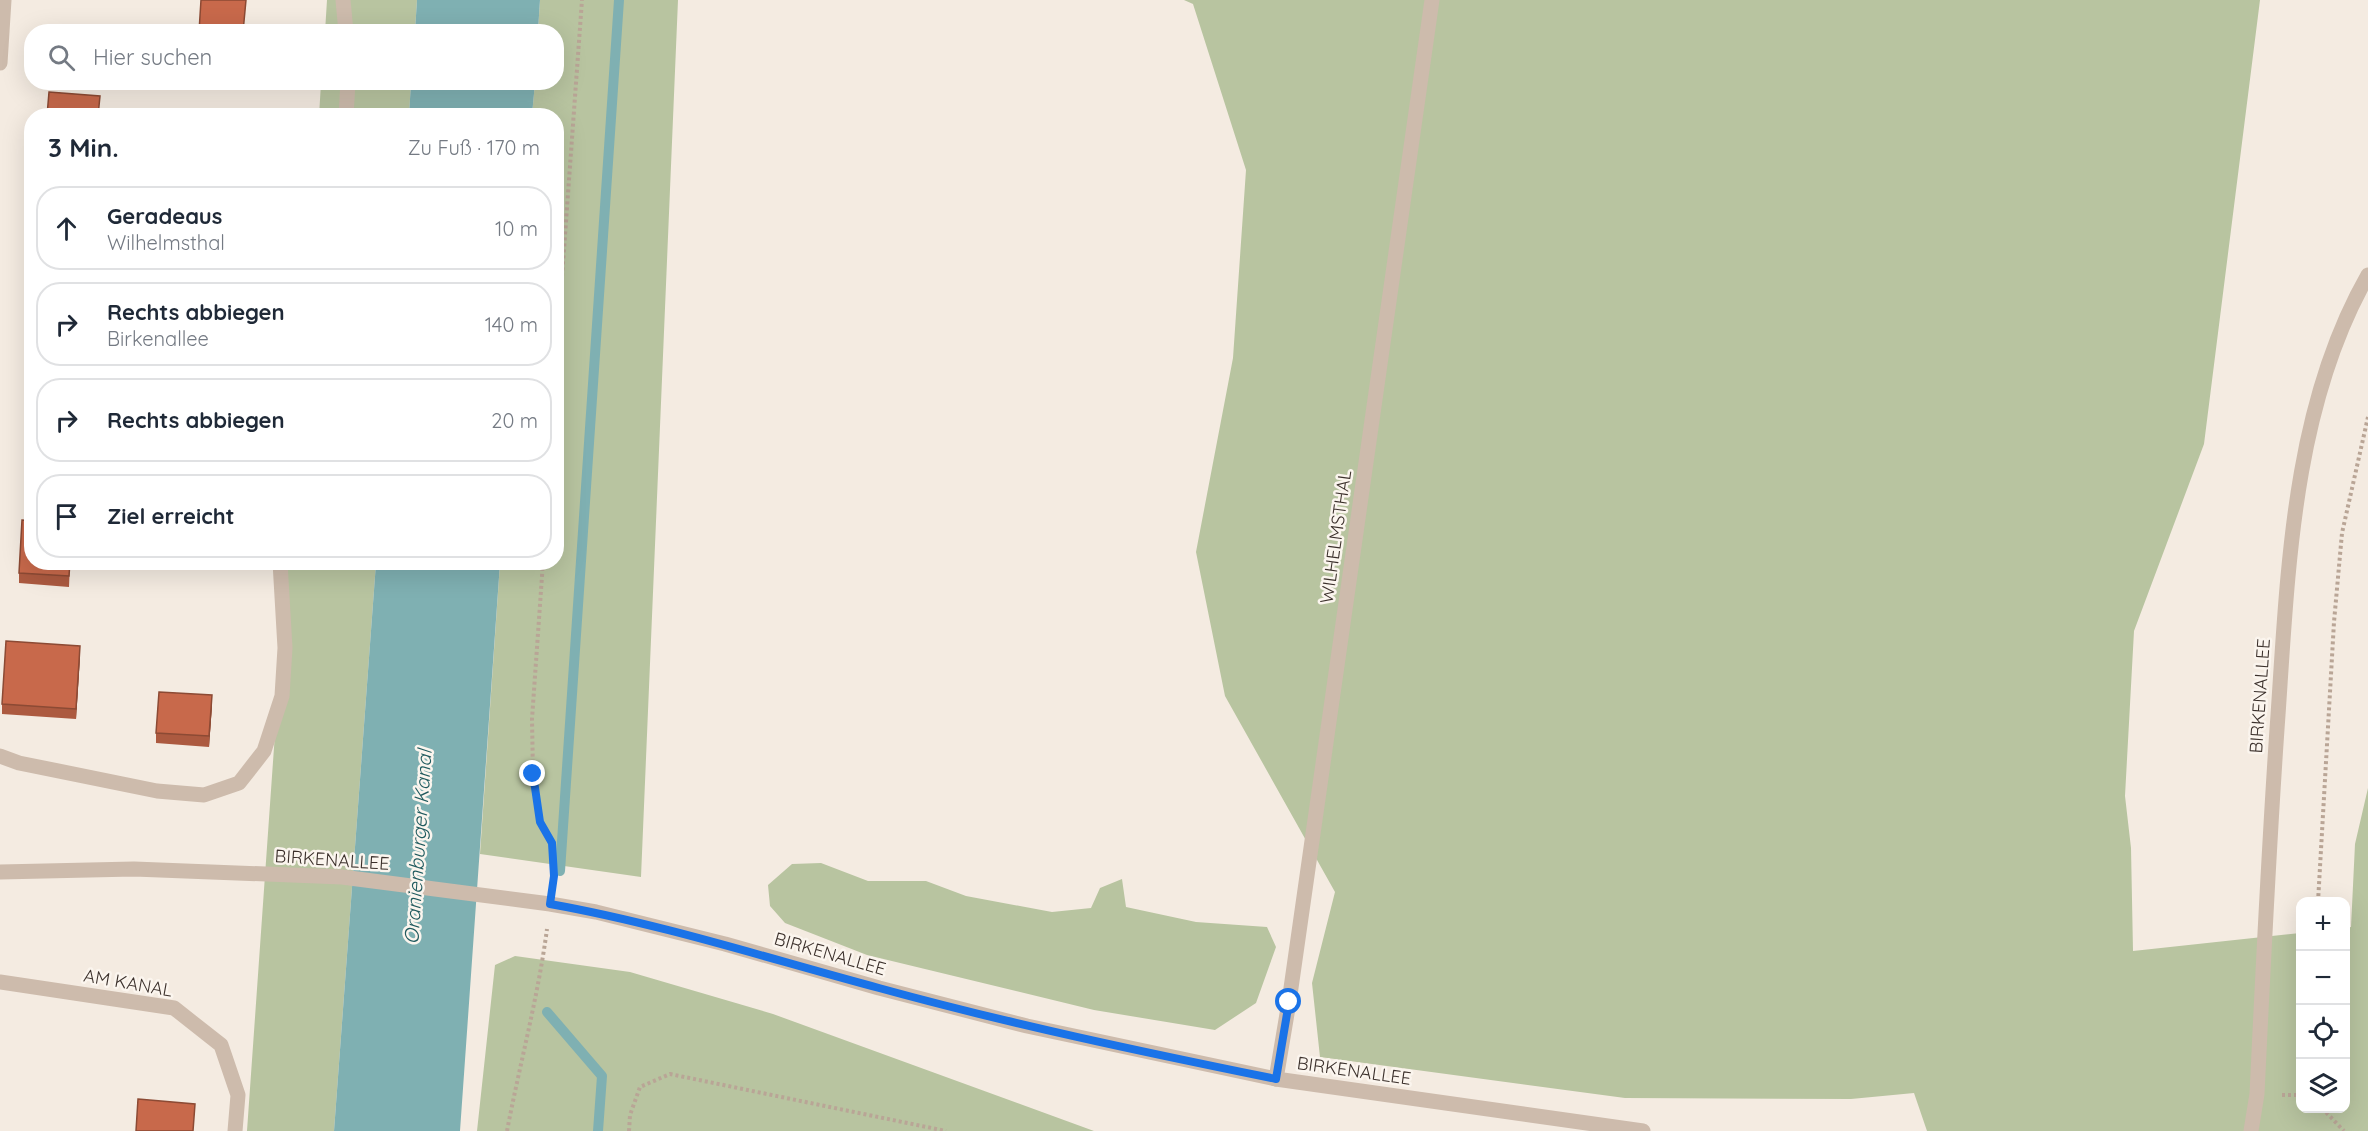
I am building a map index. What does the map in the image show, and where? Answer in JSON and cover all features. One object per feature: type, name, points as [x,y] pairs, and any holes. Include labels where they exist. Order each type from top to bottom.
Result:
[{"type":"street","points":[[0,63],[4,0]]},
{"type":"street","points":[[343,0],[345,24]]},
{"type":"street","name":"WILHELMSTHAL","points":[[1276,1079],[1432,0]]},
{"type":"street","points":[[346,108],[348,90]]},
{"type":"street","name":"BIRKENALLEE","points":[[2251,1131],[2257,1094],[2275,759],[2296,498],[2317,404],[2335,344],[2368,275]]},
{"type":"street","points":[[0,756],[19,763],[156,791],[204,795],[239,783],[264,751],[282,696],[285,648],[280,570]]},
{"type":"street","name":"BIRKENALLEE","points":[[0,872],[134,869],[342,877],[550,904],[596,912],[725,944],[879,988],[1027,1026],[1276,1079],[1643,1131]]},
{"type":"street","name":"AM KANAL","points":[[0,982],[174,1008],[221,1045],[238,1095],[235,1131]]},
{"type":"path","points":[[564,249],[582,0]]},
{"type":"path","points":[[2318,897],[2334,622],[2342,533],[2368,417]]},
{"type":"path","points":[[542,570],[532,719],[533,763],[540,822],[552,843],[554,876],[550,904]]},
{"type":"path","points":[[507,1131],[532,1014],[546,934]]},
{"type":"path","points":[[629,1131],[630,1115],[640,1087],[670,1074],[946,1131]]},
{"type":"path","points":[[2290,1095],[2296,1095]]},
{"type":"path","points":[[2327,1113],[2344,1131]]},
{"type":"green space","points":[[327,0],[417,0],[415,24],[326,24]]},
{"type":"green space","points":[[540,0],[678,0],[641,877],[480,854],[500,570],[564,570],[564,108],[533,108],[534,90],[564,90],[564,24],[538,24]]},
{"type":"green space","points":[[1184,0],[2260,0],[2204,444],[2134,631],[2125,796],[2131,848],[2133,951],[2296,933],[2296,1113],[2350,1113],[2350,927],[2355,844],[2368,788],[2368,1131],[1927,1131],[1914,1093],[1851,1099],[1625,1098],[1320,1057],[1312,983],[1335,892],[1225,696],[1196,552],[1233,358],[1246,170],[1193,4]]},
{"type":"green space","points":[[321,90],[411,90],[409,108],[319,108]]},
{"type":"green space","points":[[287,570],[375,570],[334,1131],[247,1131]]},
{"type":"green space","points":[[821,863],[868,881],[926,881],[966,896],[1052,912],[1091,908],[1100,888],[1122,879],[1126,907],[1196,922],[1267,927],[1276,947],[1256,1003],[1215,1030],[1094,1010],[867,955],[785,923],[770,906],[768,885],[792,864]]},
{"type":"green space","points":[[515,956],[630,972],[773,1014],[1094,1131],[477,1131],[495,965]]},
{"type":"water","points":[[417,0],[540,0],[538,24],[415,24]]},
{"type":"water","points":[[411,90],[534,90],[533,108],[409,108]]},
{"type":"water","name":"Oranienburger Kanal","points":[[375,570],[500,570],[460,1131],[334,1131]]},
{"type":"building","points":[[201,0],[246,0],[244,24],[200,24]]},
{"type":"building","points":[[49,92],[100,96],[99,108],[48,108]]},
{"type":"building","points":[[22,520],[24,520],[24,570],[69,570],[69,576],[19,573]]},
{"type":"building","points":[[6,641],[80,646],[76,709],[2,704]]},
{"type":"building","points":[[159,692],[212,695],[209,736],[156,733]]},
{"type":"building","points":[[138,1099],[195,1104],[193,1131],[136,1131]]},
{"type":"waterway","points":[[560,871],[619,0]]},
{"type":"waterway","points":[[547,1012],[602,1076],[598,1131]]},
{"type":"route","points":[[533,774],[540,822],[552,843],[554,876],[550,904],[596,912],[725,944],[879,988],[1027,1026],[1276,1079],[1289,1002]]}]
